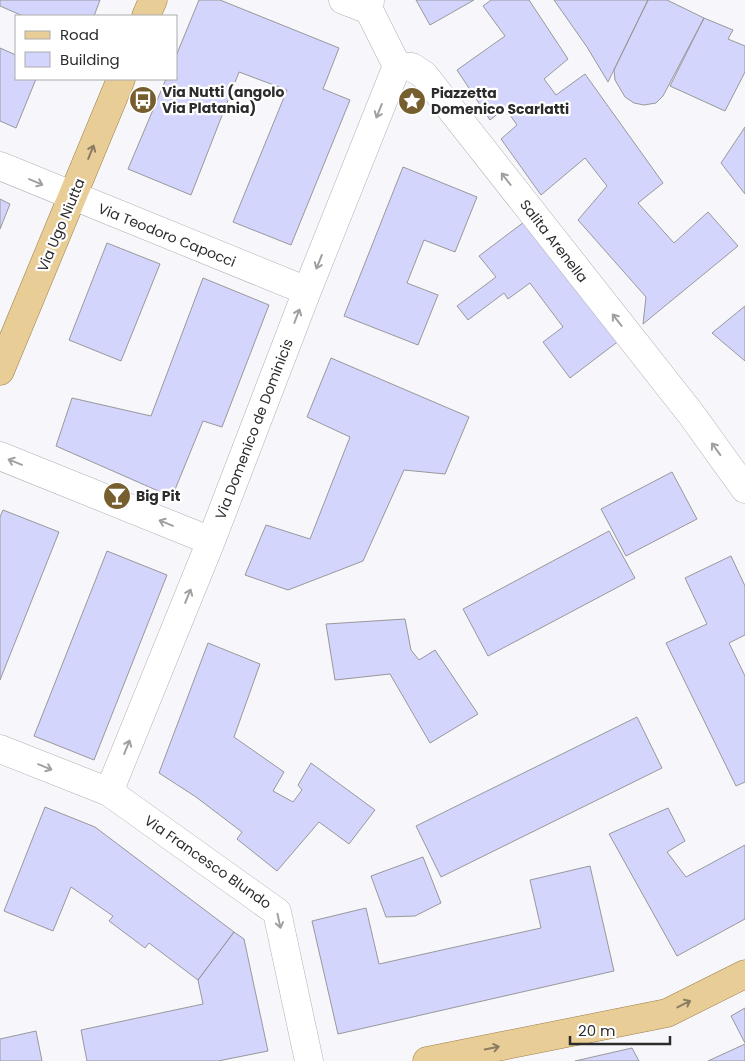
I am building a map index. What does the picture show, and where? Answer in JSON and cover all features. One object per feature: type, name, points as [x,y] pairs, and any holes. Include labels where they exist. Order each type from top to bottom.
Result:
[{"type":"main road","points":[[146,15],[153,0]]},
{"type":"main road","name":"Via Ugo Niutta","points":[[0,371],[121,80]]},
{"type":"main road","points":[[427,1061],[667,1013],[745,974]]},
{"type":"street","points":[[344,0],[370,5],[398,66]]},
{"type":"street","name":"Via Domenico de Dominicis","points":[[109,792],[211,541],[307,291],[398,66]]},
{"type":"street","name":"Salita Arenella","points":[[398,66],[412,67],[424,75],[691,414],[745,488]]},
{"type":"street","name":"Via Teodoro Capocci","points":[[0,166],[307,291]]},
{"type":"street","points":[[0,456],[211,541]]},
{"type":"street","name":"Via Francesco Blundo","points":[[0,749],[109,792],[277,912],[309,1061]]},
{"type":"building","points":[[0,0],[100,0],[94,15],[21,15],[0,6]]},
{"type":"building","points":[[199,0],[220,0],[339,48],[323,89],[350,100],[291,245],[233,222],[287,90],[239,72],[191,195],[128,169],[166,80],[178,80],[178,51]]},
{"type":"building","points":[[416,0],[474,0],[430,25]]},
{"type":"building","points":[[491,0],[529,0],[568,59],[544,79],[556,95],[585,74],[663,183],[638,203],[674,243],[708,212],[738,246],[643,324],[646,297],[578,220],[607,186],[585,158],[541,195],[501,139],[517,125],[505,108],[490,120],[457,70],[505,36],[483,6]]},
{"type":"building","points":[[554,0],[648,0],[608,82],[587,47]]},
{"type":"building","points":[[648,0],[667,0],[704,18],[663,96],[656,103],[644,105],[634,103],[625,97],[615,80],[614,70]]},
{"type":"building","points":[[704,18],[733,30],[728,39],[745,46],[745,72],[725,111],[670,86]]},
{"type":"building","points":[[0,48],[15,55],[15,80],[36,80],[16,128],[0,121]]},
{"type":"building","points":[[745,127],[745,194],[721,163]]},
{"type":"building","points":[[403,167],[477,197],[455,252],[424,240],[407,283],[438,295],[418,345],[344,316]]},
{"type":"building","points":[[0,199],[10,204],[0,229]]},
{"type":"building","points":[[528,219],[620,340],[570,378],[543,342],[563,327],[530,283],[508,299],[504,293],[468,320],[457,306],[496,277],[479,256]]},
{"type":"building","points":[[107,243],[160,264],[121,361],[69,340]]},
{"type":"building","points":[[203,278],[269,305],[222,427],[203,421],[172,497],[56,446],[72,398],[151,416]]},
{"type":"building","points":[[745,306],[745,361],[712,333]]},
{"type":"building","points":[[331,358],[469,417],[445,474],[404,470],[363,561],[288,590],[245,575],[266,525],[310,539],[350,437],[307,417]]},
{"type":"building","points":[[672,472],[697,519],[626,556],[601,509]]},
{"type":"building","points":[[3,510],[59,532],[0,680],[0,517]]},
{"type":"building","points":[[609,531],[635,578],[488,656],[463,609]]},
{"type":"building","points":[[107,551],[167,575],[94,760],[34,736]]},
{"type":"building","points":[[731,556],[745,586],[745,635],[729,643],[745,676],[745,782],[736,786],[666,643],[707,624],[685,578]]},
{"type":"building","points":[[405,619],[411,650],[419,660],[435,650],[478,714],[430,743],[390,674],[335,680],[326,624]]},
{"type":"building","points":[[208,643],[260,664],[234,737],[284,772],[273,791],[293,802],[302,790],[298,785],[311,763],[375,810],[349,844],[319,822],[277,871],[237,839],[242,832],[196,797],[159,773]]},
{"type":"building","points":[[637,717],[662,768],[441,877],[416,826]]},
{"type":"building","points":[[45,807],[95,827],[234,932],[198,980],[149,943],[145,948],[109,921],[113,916],[71,887],[53,931],[4,911]]},
{"type":"building","points":[[668,808],[685,841],[667,852],[686,877],[745,845],[745,919],[677,956],[609,834]]},
{"type":"building","points":[[423,857],[441,903],[415,916],[386,917],[371,876]]},
{"type":"building","points":[[590,866],[614,971],[338,1034],[312,921],[366,908],[379,964],[541,928],[530,880]]},
{"type":"building","points":[[234,932],[244,939],[268,1051],[218,1061],[87,1061],[81,1030],[203,1004],[198,980]]},
{"type":"building","points":[[745,1008],[745,1043],[731,1016]]},
{"type":"building","points":[[36,1031],[42,1061],[0,1061],[0,1039]]},
{"type":"building","points":[[745,1044],[745,1061],[708,1061]]},
{"type":"building","points":[[632,1048],[639,1061],[575,1061]]},
{"type":"place","name":"Via Nutti (angolo Via Platania)","points":[[143,100]]},
{"type":"place","name":"Piazzetta Domenico Scarlatti","points":[[412,101]]},
{"type":"place","name":"Big Pit","points":[[117,496]]}]
